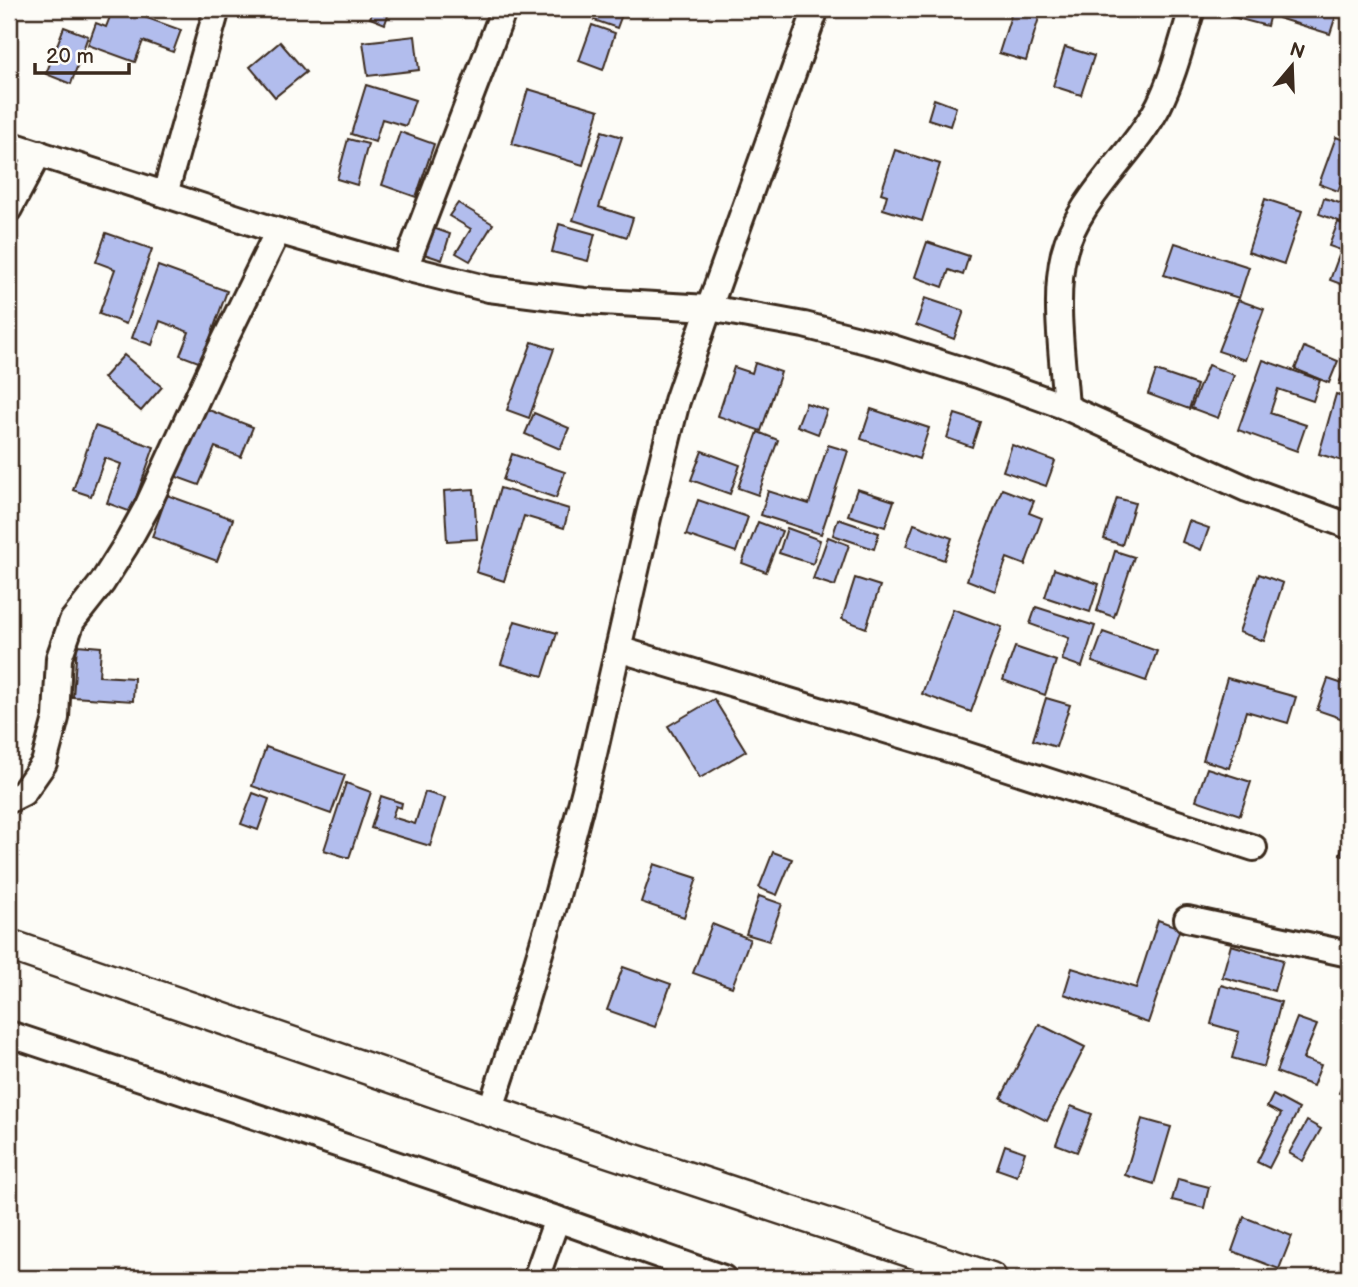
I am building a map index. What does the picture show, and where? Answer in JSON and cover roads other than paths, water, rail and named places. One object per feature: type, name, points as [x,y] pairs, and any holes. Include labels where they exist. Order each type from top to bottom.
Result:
[{"type":"street","points":[[165,194],[217,9]]},
{"type":"street","points":[[405,268],[504,9]]},
{"type":"street","points":[[490,1111],[555,903],[591,767],[677,401],[816,9]]},
{"type":"street","points":[[1066,407],[1059,287],[1064,252],[1080,214],[1130,148],[1158,105],[1175,65],[1192,9]]},
{"type":"street","points":[[9,144],[278,231],[489,289],[584,301],[709,308],[804,325],[890,347],[1066,407],[1247,489],[1349,526]]},
{"type":"street","points":[[9,209],[39,153]]},
{"type":"street","points":[[9,800],[23,793],[44,763],[56,718],[59,657],[72,621],[102,583],[147,507],[278,231]]},
{"type":"street","points":[[618,649],[945,748],[1254,848]]},
{"type":"street","points":[[1187,919],[1349,954]]},
{"type":"street","points":[[9,945],[490,1111],[991,1278]]},
{"type":"street","points":[[9,1034],[558,1219],[723,1278]]},
{"type":"street","points":[[536,1278],[558,1219]]}]
